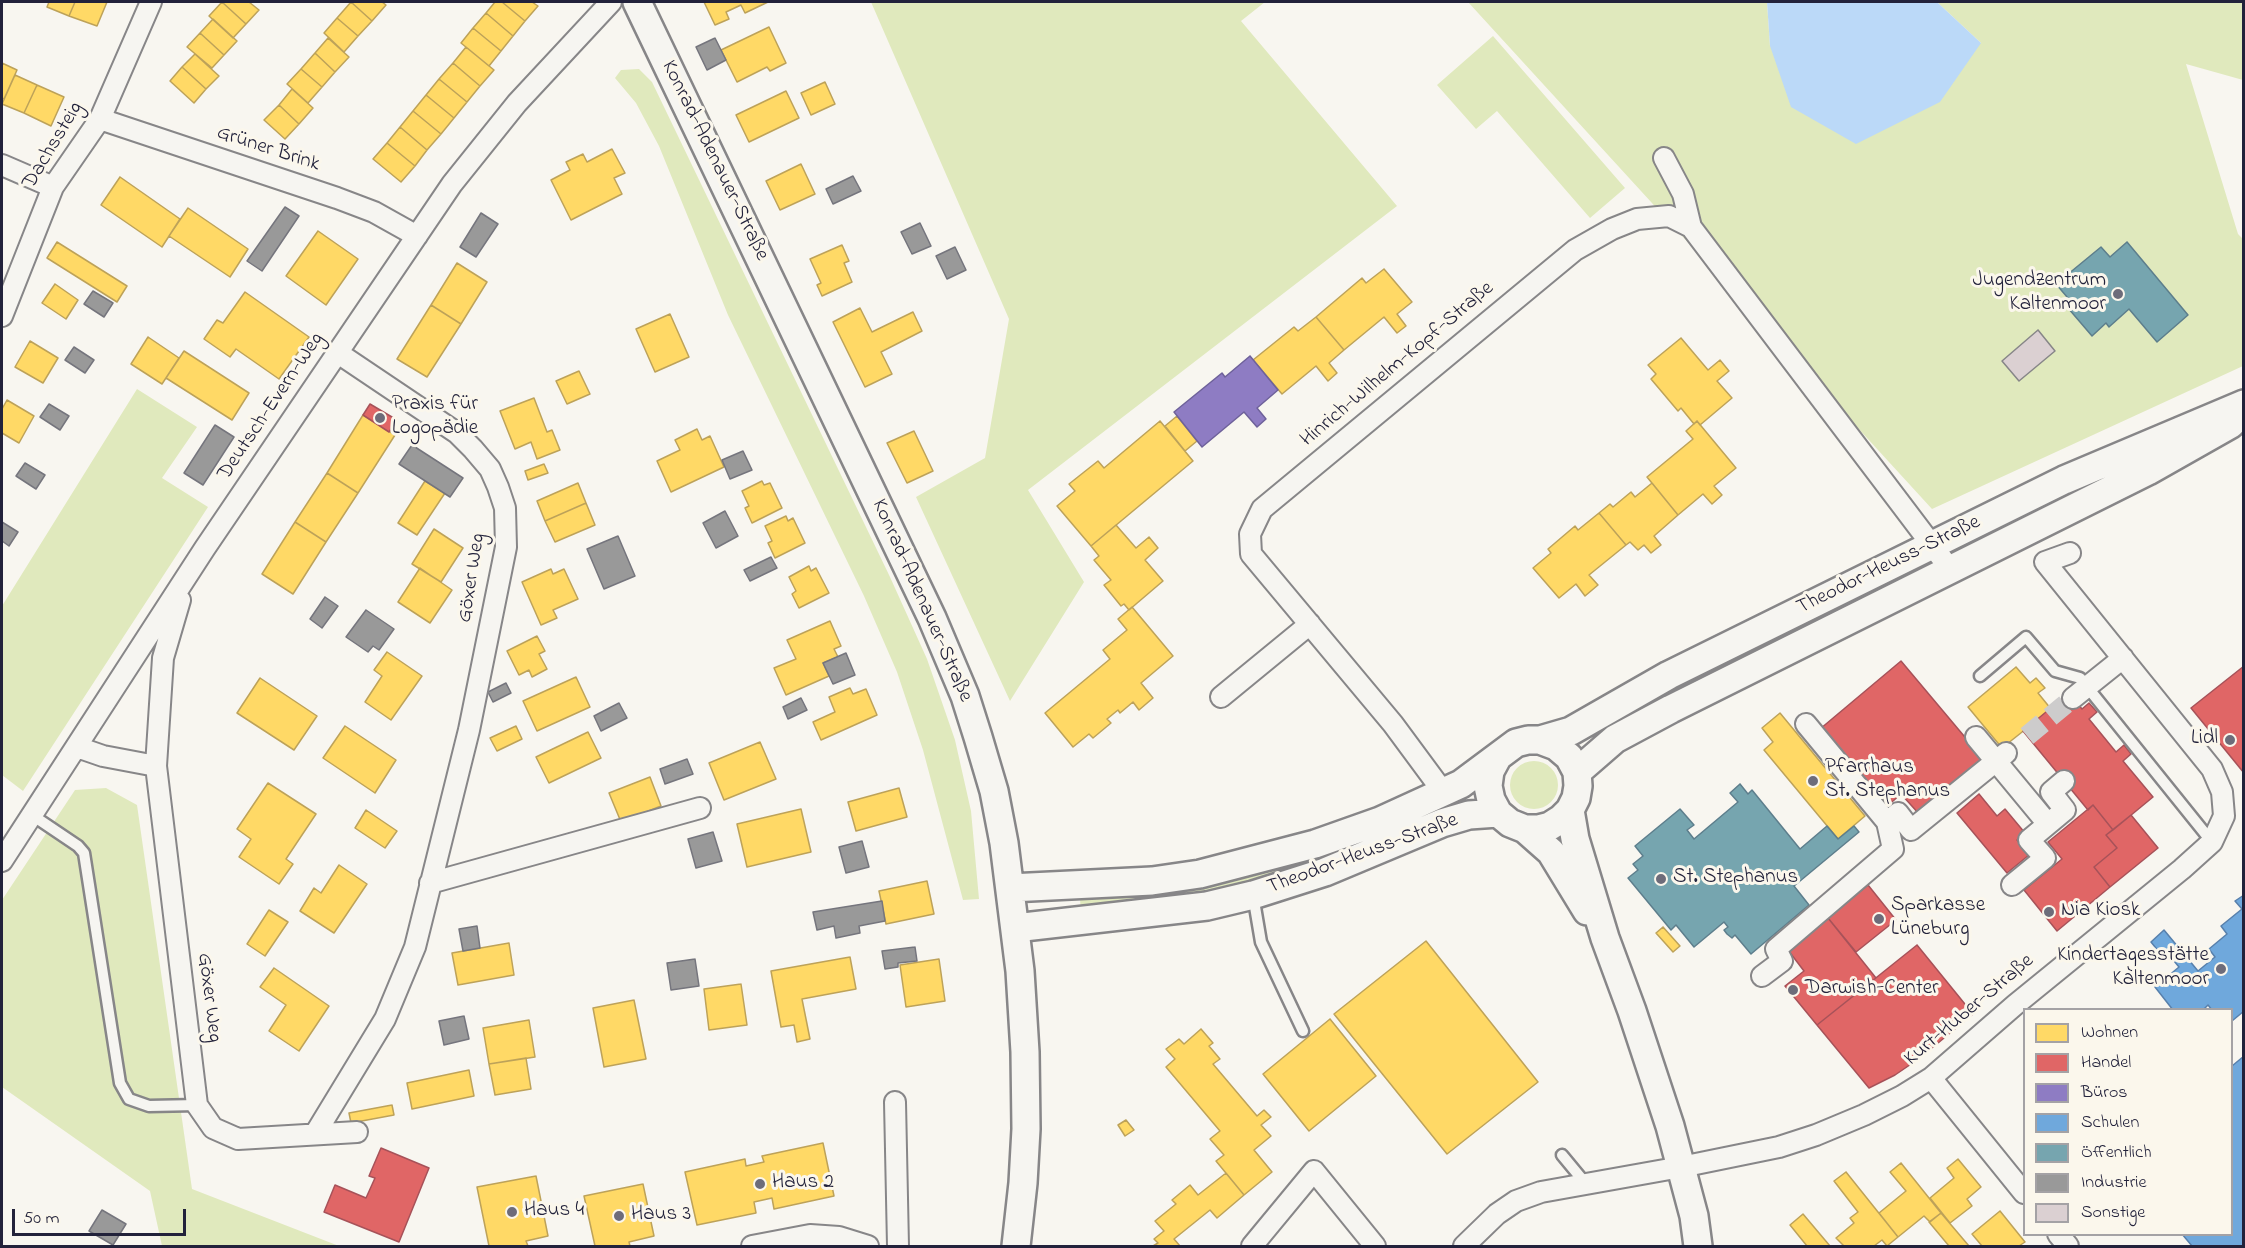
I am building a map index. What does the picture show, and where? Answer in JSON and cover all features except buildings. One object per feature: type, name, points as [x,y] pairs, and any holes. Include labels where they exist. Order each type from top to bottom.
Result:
[{"type":"main road","name":"Konrad-Adenauer-Straße","points":[[637,2],[943,643],[965,696],[994,791],[1004,843],[1015,928],[1025,1052],[1026,1129],[1016,1246]]},
{"type":"main road","name":"Theodor-Heuss-Straße","points":[[1010,888],[1152,881],[1200,874],[1315,844],[1380,821],[1461,784],[1516,743],[1540,740],[1582,726],[1669,675],[2075,475],[2244,404]]},
{"type":"main road","name":"Theodor-Heuss-Straße","points":[[1577,772],[1615,739],[2148,471],[2244,417]]},
{"type":"main road","points":[[1525,829],[1550,826],[1570,810],[1576,798],[1577,772],[1569,757],[1556,746],[1540,740]]},
{"type":"main road","points":[[1497,758],[1490,771],[1488,786],[1491,800],[1498,813],[1510,823],[1525,829],[1551,852],[1605,938]]},
{"type":"main road","points":[[1570,810],[1575,839],[1605,938],[1670,1126],[1682,1246]]},
{"type":"main road","name":"Theodor-Heuss-Straße","points":[[1015,928],[1207,906],[1253,895],[1325,872],[1442,823],[1469,815],[1498,813]]},
{"type":"main road","points":[[1675,1168],[1694,1215],[1698,1246]]},
{"type":"street","name":"Dachssteig","points":[[2,316],[53,187],[100,119],[151,2]]},
{"type":"street","name":"Deutsch-Evern-Weg","points":[[2,861],[188,576],[452,184],[491,133],[611,2]]},
{"type":"street","name":"Grüner Brink","points":[[100,119],[337,198],[374,212],[417,236]]},
{"type":"street","points":[[1664,158],[1683,194],[1691,227],[1950,569]]},
{"type":"street","points":[[2,165],[53,187]]},
{"type":"street","name":"Hinrich-Wilhelm-Kopf-Straße","points":[[1444,793],[1393,724],[1251,554],[1250,534],[1262,509],[1575,250],[1637,219],[1669,216],[1691,227]]},
{"type":"street","name":"Göxer Weg","points":[[315,1134],[386,1019],[415,947],[469,730],[506,547],[505,508],[490,469],[457,433],[338,353]]},
{"type":"street","name":"Kurt-Huber-Straße","points":[[1464,1246],[1497,1214],[1516,1201],[1541,1192],[1779,1147],[1816,1135],[1902,1096],[1931,1078],[2071,958],[2182,869],[2211,842],[2224,816],[2223,792],[2212,769],[2045,562],[2070,553]]},
{"type":"street","name":"Göxer Weg","points":[[188,576],[163,658],[156,766],[198,1105],[213,1128],[238,1139],[357,1132]]},
{"type":"street","points":[[1221,697],[1310,624]]},
{"type":"street","points":[[2080,693],[2123,658]]},
{"type":"street","points":[[1762,976],[1782,961],[1776,949],[1893,849],[1887,822],[1806,724]]},
{"type":"street","points":[[1976,737],[2001,757],[2048,824]]},
{"type":"street","points":[[77,747],[103,756],[156,766]]},
{"type":"street","points":[[1887,822],[1898,813],[1911,830],[2001,757]]},
{"type":"street","points":[[2012,885],[2045,858],[2029,840],[2065,810],[2051,792],[2064,781]]},
{"type":"street","points":[[430,883],[699,808]]},
{"type":"street","points":[[1931,1078],[2023,1191]]},
{"type":"street","points":[[896,1102],[898,1246]]},
{"type":"street","points":[[1252,1246],[1314,1171],[1375,1246]]},
{"type":"street","points":[[752,1246],[818,1235],[839,1237],[868,1246]]},
{"type":"lane","points":[[1980,676],[2026,637],[2055,671],[2080,678],[2080,693],[2211,842]]},
{"type":"lane","points":[[32,815],[78,846],[84,853],[120,1083],[129,1100],[149,1106],[198,1105]]},
{"type":"lane","points":[[1253,895],[1261,942],[1303,1031]]},
{"type":"lane","points":[[1563,1155],[1586,1184]]},
{"type":"green space","points":[[871,2],[1265,2],[1241,21],[1397,206],[1028,490],[1084,582],[1010,701],[916,497],[985,458],[1009,319]]},
{"type":"green space","points":[[1468,2],[1767,2],[1770,46],[1981,43],[1937,2],[2243,2],[2243,80],[2186,64],[2238,234],[2243,239],[2243,366],[1932,509]]},
{"type":"green space","points":[[1493,36],[1625,188],[1590,218],[1497,111],[1476,129],[1437,85]]},
{"type":"green space","points":[[639,69],[652,82],[890,577],[927,659],[955,740],[971,811],[979,899],[963,900],[923,750],[897,672],[864,596],[728,315],[659,146],[636,103],[615,78],[621,70]]},
{"type":"green space","points":[[137,389],[197,427],[162,478],[208,507],[23,791],[2,775],[2,606]]},
{"type":"green space","points":[[1826,610],[1775,643],[1599,736],[1593,727]]},
{"type":"green space","points":[[1529,761],[1539,761],[1554,771],[1558,785],[1554,799],[1548,805],[1539,809],[1529,809],[1514,799],[1510,790],[1510,780],[1520,765]]},
{"type":"green space","points":[[106,788],[137,805],[192,1189],[339,1246],[162,1246],[150,1191],[2,1087],[2,900],[75,790]]},
{"type":"green space","points":[[1456,796],[1460,808],[1252,890],[1081,913],[1080,899],[1155,892],[1248,876],[1319,854]]},
{"type":"water","points":[[1767,2],[1937,2],[1981,43],[1940,102],[1856,144],[1791,107],[1770,46]]},
{"type":"tunnel","points":[[2027,736],[2073,698]]},
{"type":"place","name":"Jugendzentrum Kaltenmoor","points":[[2118,294]]},
{"type":"place","name":"Praxis für Logopädie","points":[[380,418]]},
{"type":"place","name":"Lidl","points":[[2230,740]]},
{"type":"place","name":"Pfarrhaus St. Stephanus","points":[[1813,781]]},
{"type":"place","name":"St. Stephanus","points":[[1661,879]]},
{"type":"place","name":"Nia Kiosk","points":[[2049,912]]},
{"type":"place","name":"Sparkasse Lüneburg","points":[[1879,919]]},
{"type":"place","name":"Kindertagesstätte Kaltenmoor","points":[[2221,969]]},
{"type":"place","name":"Darwish-Center","points":[[1793,990]]},
{"type":"place","name":"Haus 2","points":[[760,1184]]},
{"type":"place","name":"Haus 4","points":[[512,1212]]},
{"type":"place","name":"Haus 3","points":[[619,1216]]}]
